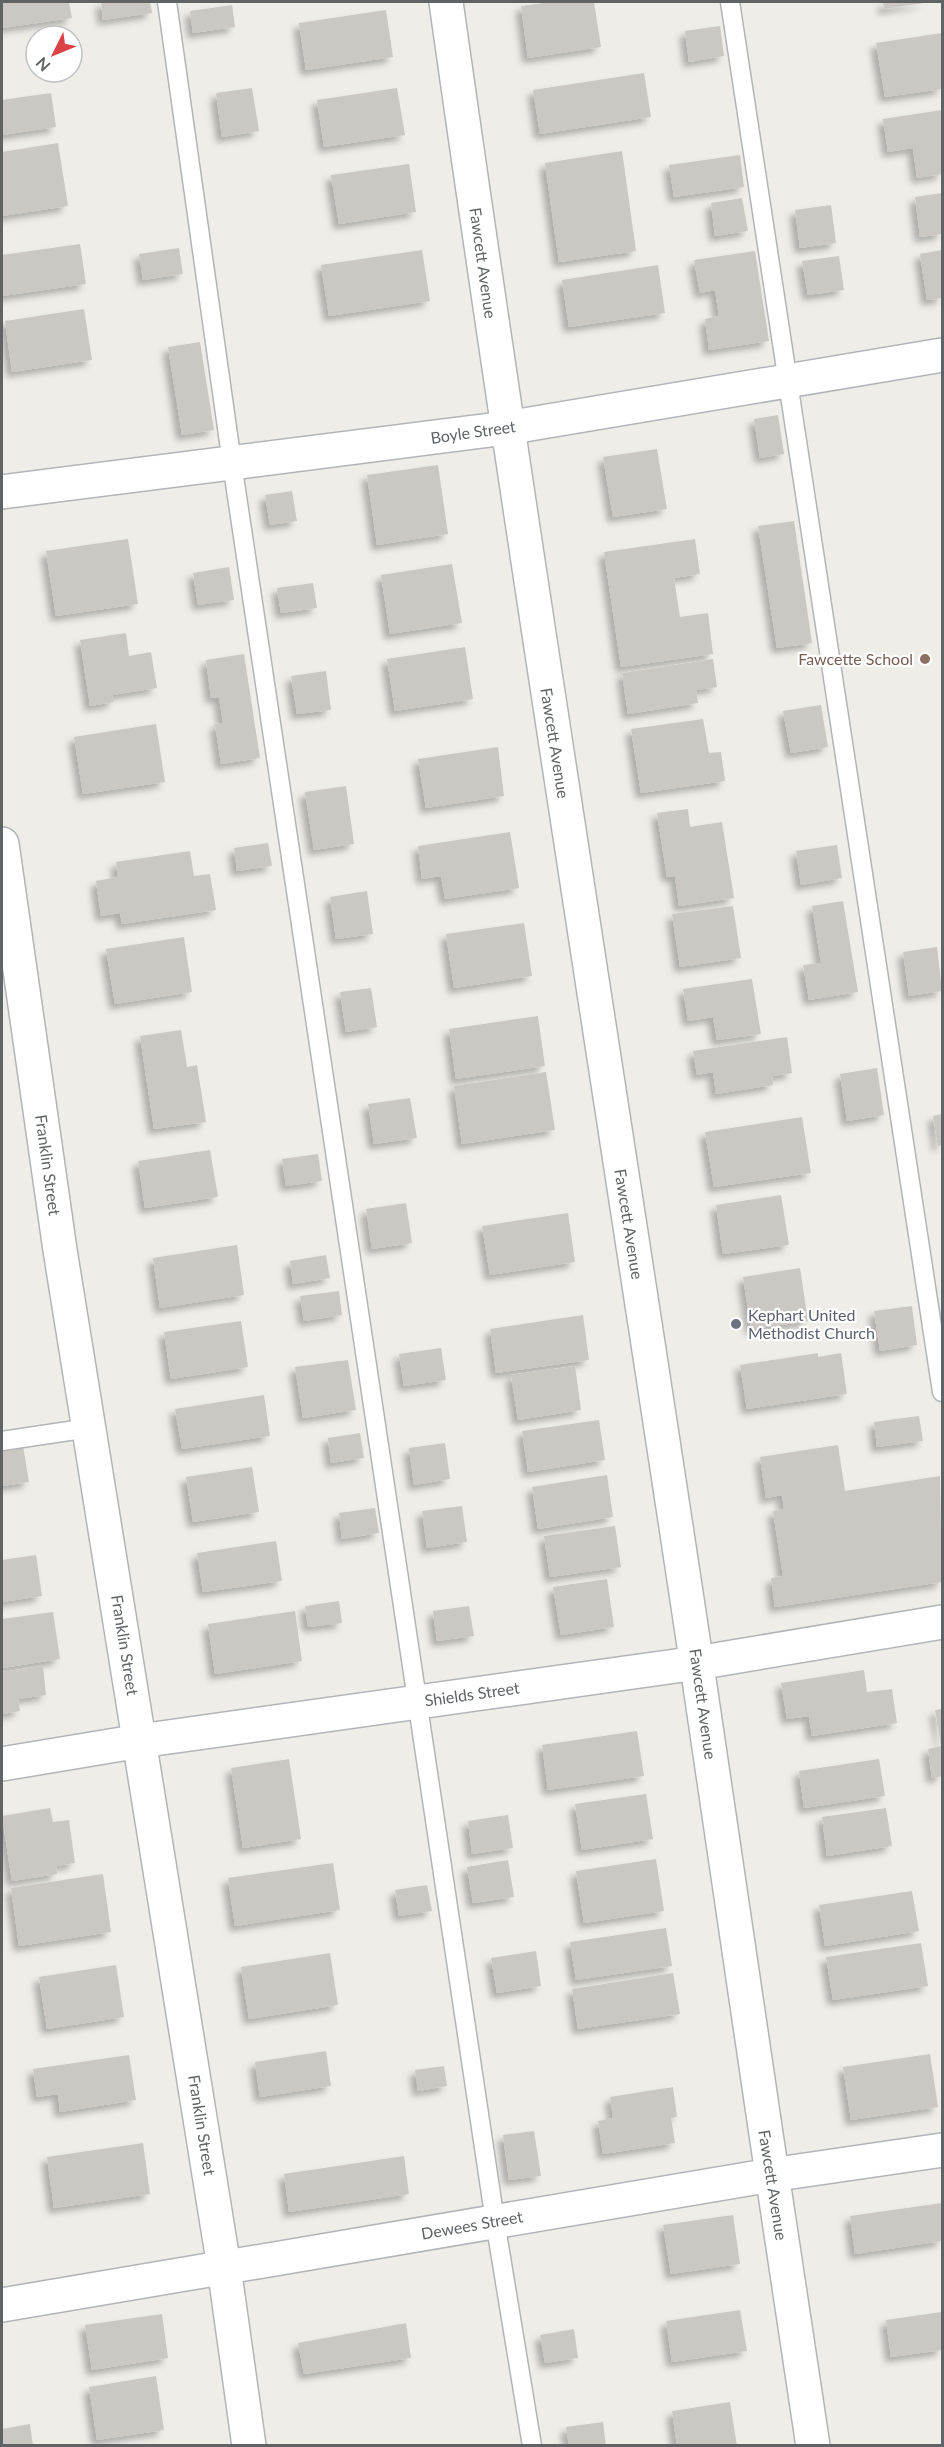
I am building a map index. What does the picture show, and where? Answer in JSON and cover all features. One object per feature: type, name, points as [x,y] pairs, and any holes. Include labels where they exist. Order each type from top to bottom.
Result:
[{"type":"street","name":"Fawcett Avenue","points":[[446,2],[506,428],[697,1663],[771,2175],[813,2445]]},
{"type":"street","name":"Boyle Street","points":[[2,492],[506,428],[942,355]]},
{"type":"street","name":"Franklin Street","points":[[2,844],[60,1250],[225,2267],[249,2445]]},
{"type":"street","name":"Shields Street","points":[[2,1764],[140,1741],[697,1663],[942,1622]]},
{"type":"street","name":"Dewees Street","points":[[2,2306],[771,2175],[942,2150]]},
{"type":"lane","points":[[167,2],[232,463],[495,2221],[532,2445]]},
{"type":"lane","points":[[730,2],[942,1392]]},
{"type":"lane","points":[[2,1441],[89,1428]]},
{"type":"building","points":[[2,2],[69,2],[72,18],[2,28]]},
{"type":"building","points":[[101,2],[150,2],[152,13],[103,20]]},
{"type":"building","points":[[552,2],[594,2],[601,47],[528,58],[521,6]]},
{"type":"building","points":[[883,2],[924,2],[924,3],[884,9]]},
{"type":"building","points":[[232,5],[235,27],[193,33],[190,11]]},
{"type":"building","points":[[386,10],[393,57],[306,70],[299,23]]},
{"type":"building","points":[[720,26],[724,56],[689,62],[685,31]]},
{"type":"building","points":[[942,33],[942,89],[885,97],[876,43]]},
{"type":"building","points":[[644,73],[651,117],[540,134],[533,90]]},
{"type":"building","points":[[252,88],[259,131],[222,137],[216,93]]},
{"type":"building","points":[[397,88],[405,135],[324,147],[317,100]]},
{"type":"building","points":[[51,93],[56,127],[2,135],[2,100]]},
{"type":"building","points":[[942,110],[942,174],[917,178],[913,148],[888,152],[883,119]]},
{"type":"building","points":[[58,143],[68,206],[2,216],[2,152]]},
{"type":"building","points":[[622,151],[636,251],[559,262],[545,163]]},
{"type":"building","points":[[740,155],[744,187],[674,197],[669,165]]},
{"type":"building","points":[[409,164],[416,212],[339,224],[331,175]]},
{"type":"building","points":[[942,193],[942,234],[920,237],[915,197]]},
{"type":"building","points":[[742,198],[748,231],[715,236],[711,203]]},
{"type":"building","points":[[831,205],[836,243],[800,248],[795,210]]},
{"type":"building","points":[[80,244],[86,284],[2,296],[2,255]]},
{"type":"building","points":[[179,248],[183,274],[143,280],[139,254]]},
{"type":"building","points":[[422,250],[430,301],[329,316],[321,265]]},
{"type":"building","points":[[942,250],[942,298],[927,300],[920,254]]},
{"type":"building","points":[[755,251],[769,341],[709,350],[705,319],[719,316],[715,290],[700,293],[694,260]]},
{"type":"building","points":[[839,256],[844,290],[808,295],[802,261]]},
{"type":"building","points":[[658,265],[665,313],[569,327],[562,280]]},
{"type":"building","points":[[84,309],[92,360],[12,372],[5,321]]},
{"type":"building","points":[[200,342],[214,430],[182,435],[168,347]]},
{"type":"building","points":[[778,415],[784,454],[760,458],[754,419]]},
{"type":"building","points":[[657,449],[667,509],[613,517],[603,457]]},
{"type":"building","points":[[438,465],[448,534],[377,545],[367,475]]},
{"type":"building","points":[[292,491],[297,521],[270,525],[265,495]]},
{"type":"building","points":[[794,521],[812,643],[777,648],[758,526]]},
{"type":"building","points":[[128,539],[138,604],[56,616],[46,551]]},
{"type":"building","points":[[695,539],[700,574],[674,578],[680,617],[708,613],[713,654],[621,667],[604,552]]},
{"type":"building","points":[[452,564],[462,623],[390,634],[381,575]]},
{"type":"building","points":[[229,567],[234,600],[198,605],[193,573]]},
{"type":"building","points":[[313,583],[317,608],[281,613],[277,588]]},
{"type":"building","points":[[126,633],[129,656],[151,652],[157,688],[112,695],[114,702],[90,706],[80,640]]},
{"type":"building","points":[[465,647],[473,699],[395,711],[387,659]]},
{"type":"building","points":[[244,654],[260,758],[221,764],[215,724],[223,723],[219,697],[211,698],[206,660]]},
{"type":"building","points":[[713,659],[717,687],[696,690],[698,703],[628,714],[622,673]]},
{"type":"building","points":[[326,671],[331,710],[297,714],[291,676]]},
{"type":"building","points":[[821,705],[828,747],[791,753],[783,711]]},
{"type":"building","points":[[703,719],[709,753],[721,752],[725,781],[641,793],[631,729]]},
{"type":"building","points":[[156,724],[165,782],[83,794],[74,737]]},
{"type":"building","points":[[498,747],[504,796],[426,808],[418,759]]},
{"type":"building","points":[[346,786],[354,844],[314,850],[305,792]]},
{"type":"building","points":[[688,809],[690,827],[722,822],[734,898],[679,906],[675,876],[667,877],[657,813]]},
{"type":"building","points":[[510,832],[519,888],[445,899],[441,876],[422,879],[418,846]]},
{"type":"building","points":[[268,843],[272,866],[237,871],[234,848]]},
{"type":"building","points":[[837,845],[842,878],[801,885],[796,851]]},
{"type":"building","points":[[190,851],[194,876],[210,874],[216,910],[122,924],[120,913],[101,916],[96,881],[118,877],[116,862]]},
{"type":"building","points":[[367,891],[373,934],[336,939],[330,897]]},
{"type":"building","points":[[843,901],[858,992],[809,1000],[803,965],[821,963],[812,906]]},
{"type":"building","points":[[733,906],[741,958],[680,967],[672,914]]},
{"type":"building","points":[[524,923],[532,976],[454,988],[446,934]]},
{"type":"building","points":[[184,937],[192,992],[115,1004],[106,949]]},
{"type":"building","points":[[937,947],[942,991],[909,996],[903,952]]},
{"type":"building","points":[[752,979],[761,1034],[717,1040],[713,1017],[688,1021],[683,989]]},
{"type":"building","points":[[371,988],[377,1027],[346,1032],[340,992]]},
{"type":"building","points":[[538,1016],[545,1066],[456,1079],[449,1029]]},
{"type":"building","points":[[181,1030],[187,1067],[197,1065],[206,1122],[154,1129],[140,1036]]},
{"type":"building","points":[[787,1037],[792,1073],[772,1076],[773,1085],[716,1094],[713,1072],[697,1075],[693,1051]]},
{"type":"building","points":[[877,1068],[884,1115],[847,1121],[840,1074]]},
{"type":"building","points":[[546,1072],[555,1130],[462,1144],[454,1086]]},
{"type":"building","points":[[410,1098],[417,1138],[374,1144],[368,1104]]},
{"type":"building","points":[[942,1114],[942,1145],[938,1146],[933,1116]]},
{"type":"building","points":[[802,1117],[811,1173],[714,1187],[705,1132]]},
{"type":"building","points":[[210,1150],[218,1197],[145,1208],[138,1161]]},
{"type":"building","points":[[318,1154],[322,1181],[286,1186],[282,1159]]},
{"type":"building","points":[[781,1195],[789,1245],[723,1254],[716,1205]]},
{"type":"building","points":[[406,1203],[412,1243],[372,1249],[366,1209]]},
{"type":"building","points":[[568,1213],[575,1262],[490,1275],[482,1226]]},
{"type":"building","points":[[237,1245],[244,1295],[160,1308],[153,1258]]},
{"type":"building","points":[[326,1255],[330,1278],[293,1284],[290,1261]]},
{"type":"building","points":[[800,1268],[808,1321],[751,1329],[743,1277]]},
{"type":"building","points":[[339,1291],[342,1315],[304,1321],[300,1296]]},
{"type":"building","points":[[912,1306],[917,1345],[880,1351],[874,1311]]},
{"type":"building","points":[[583,1315],[589,1360],[496,1373],[490,1329]]},
{"type":"building","points":[[241,1321],[248,1367],[171,1379],[164,1332]]},
{"type":"building","points":[[441,1348],[446,1380],[404,1386],[399,1354]]},
{"type":"building","points":[[818,1353],[818,1357],[841,1353],[847,1394],[747,1409],[740,1365]]},
{"type":"building","points":[[348,1360],[356,1410],[303,1418],[295,1367]]},
{"type":"building","points":[[575,1366],[581,1410],[518,1420],[511,1375]]},
{"type":"building","points":[[264,1395],[270,1436],[182,1449],[175,1409]]},
{"type":"building","points":[[919,1416],[923,1441],[877,1447],[874,1422]]},
{"type":"building","points":[[599,1420],[605,1460],[528,1472],[522,1431]]},
{"type":"building","points":[[360,1433],[364,1458],[331,1463],[328,1438]]},
{"type":"building","points":[[445,1443],[450,1479],[414,1485],[409,1448]]},
{"type":"building","points":[[838,1445],[845,1491],[940,1476],[942,1582],[775,1607],[771,1578],[783,1576],[773,1511],[784,1509],[782,1495],[766,1498],[760,1457]]},
{"type":"building","points":[[23,1446],[29,1482],[2,1486],[2,1449]]},
{"type":"building","points":[[252,1467],[259,1512],[193,1522],[186,1477]]},
{"type":"building","points":[[607,1475],[613,1517],[538,1529],[532,1487]]},
{"type":"building","points":[[462,1506],[467,1542],[427,1548],[422,1511]]},
{"type":"building","points":[[375,1508],[379,1533],[342,1539],[339,1513]]},
{"type":"building","points":[[615,1526],[621,1567],[550,1577],[544,1536]]},
{"type":"building","points":[[276,1541],[282,1581],[203,1592],[197,1553]]},
{"type":"building","points":[[36,1555],[42,1596],[2,1602],[2,1560]]},
{"type":"building","points":[[607,1579],[614,1627],[561,1635],[553,1587]]},
{"type":"building","points":[[339,1601],[342,1623],[308,1627],[305,1606]]},
{"type":"building","points":[[469,1606],[474,1636],[437,1641],[433,1611]]},
{"type":"building","points":[[295,1611],[302,1661],[215,1674],[208,1624]]},
{"type":"building","points":[[53,1612],[60,1659],[2,1668],[2,1619]]},
{"type":"building","points":[[43,1666],[46,1695],[18,1699],[20,1711],[2,1714],[2,1672]]},
{"type":"building","points":[[864,1670],[867,1692],[892,1689],[897,1723],[812,1736],[809,1716],[787,1719],[781,1683]]},
{"type":"building","points":[[942,1709],[942,1776],[932,1778],[928,1749],[941,1746],[935,1710]]},
{"type":"building","points":[[637,1731],[644,1776],[548,1790],[542,1745]]},
{"type":"building","points":[[289,1759],[301,1839],[243,1848],[231,1768]]},
{"type":"building","points":[[879,1759],[885,1796],[804,1808],[799,1771]]},
{"type":"building","points":[[646,1794],[653,1839],[582,1850],[575,1804]]},
{"type":"building","points":[[50,1808],[53,1822],[69,1820],[75,1863],[56,1866],[57,1874],[12,1881],[2,1816]]},
{"type":"building","points":[[886,1808],[892,1846],[827,1856],[822,1817]]},
{"type":"building","points":[[508,1815],[513,1848],[472,1854],[468,1821]]},
{"type":"building","points":[[656,1859],[664,1911],[584,1923],[576,1871]]},
{"type":"building","points":[[508,1860],[514,1897],[473,1903],[467,1867]]},
{"type":"building","points":[[333,1863],[340,1910],[235,1926],[228,1878]]},
{"type":"building","points":[[103,1874],[111,1932],[19,1946],[11,1888]]},
{"type":"building","points":[[427,1885],[432,1911],[399,1916],[395,1890]]},
{"type":"building","points":[[912,1891],[919,1931],[825,1946],[819,1905]]},
{"type":"building","points":[[666,1928],[672,1966],[576,1980],[570,1942]]},
{"type":"building","points":[[921,1943],[928,1986],[833,2000],[826,1957]]},
{"type":"building","points":[[536,1951],[541,1986],[497,1993],[491,1958]]},
{"type":"building","points":[[330,1953],[338,2005],[249,2019],[241,1967]]},
{"type":"building","points":[[116,1965],[124,2017],[47,2029],[39,1977]]},
{"type":"building","points":[[673,1973],[680,2014],[578,2029],[572,1989]]},
{"type":"building","points":[[326,2051],[331,2086],[260,2097],[255,2062]]},
{"type":"building","points":[[930,2054],[938,2107],[851,2120],[843,2067]]},
{"type":"building","points":[[129,2055],[136,2100],[60,2112],[58,2094],[37,2097],[33,2069]]},
{"type":"building","points":[[444,2066],[447,2086],[418,2091],[415,2070]]},
{"type":"building","points":[[673,2087],[677,2117],[671,2118],[675,2143],[603,2154],[598,2121],[613,2118],[610,2097]]},
{"type":"building","points":[[534,2131],[541,2176],[509,2180],[503,2135]]},
{"type":"building","points":[[143,2143],[150,2194],[54,2208],[47,2157]]},
{"type":"building","points":[[404,2156],[409,2194],[289,2212],[284,2174]]},
{"type":"building","points":[[942,2203],[942,2241],[855,2254],[850,2216]]},
{"type":"building","points":[[733,2215],[740,2264],[671,2274],[663,2225]]},
{"type":"building","points":[[740,2310],[747,2351],[672,2362],[666,2321]]},
{"type":"building","points":[[942,2312],[942,2350],[891,2357],[886,2320]]},
{"type":"building","points":[[162,2314],[168,2358],[92,2370],[85,2325]]},
{"type":"building","points":[[406,2323],[411,2358],[304,2374],[298,2343]]},
{"type":"building","points":[[574,2329],[578,2358],[545,2363],[540,2335]]},
{"type":"building","points":[[156,2376],[164,2430],[97,2440],[89,2387]]},
{"type":"building","points":[[730,2402],[737,2446],[677,2446],[672,2411]]},
{"type":"building","points":[[603,2422],[606,2446],[569,2446],[566,2427]]},
{"type":"building","points":[[30,2424],[33,2446],[2,2446],[2,2429]]},
{"type":"place","name":"Fawcette School","points":[[925,659]]},
{"type":"place","name":"Kephart United Methodist Church","points":[[736,1324]]}]
